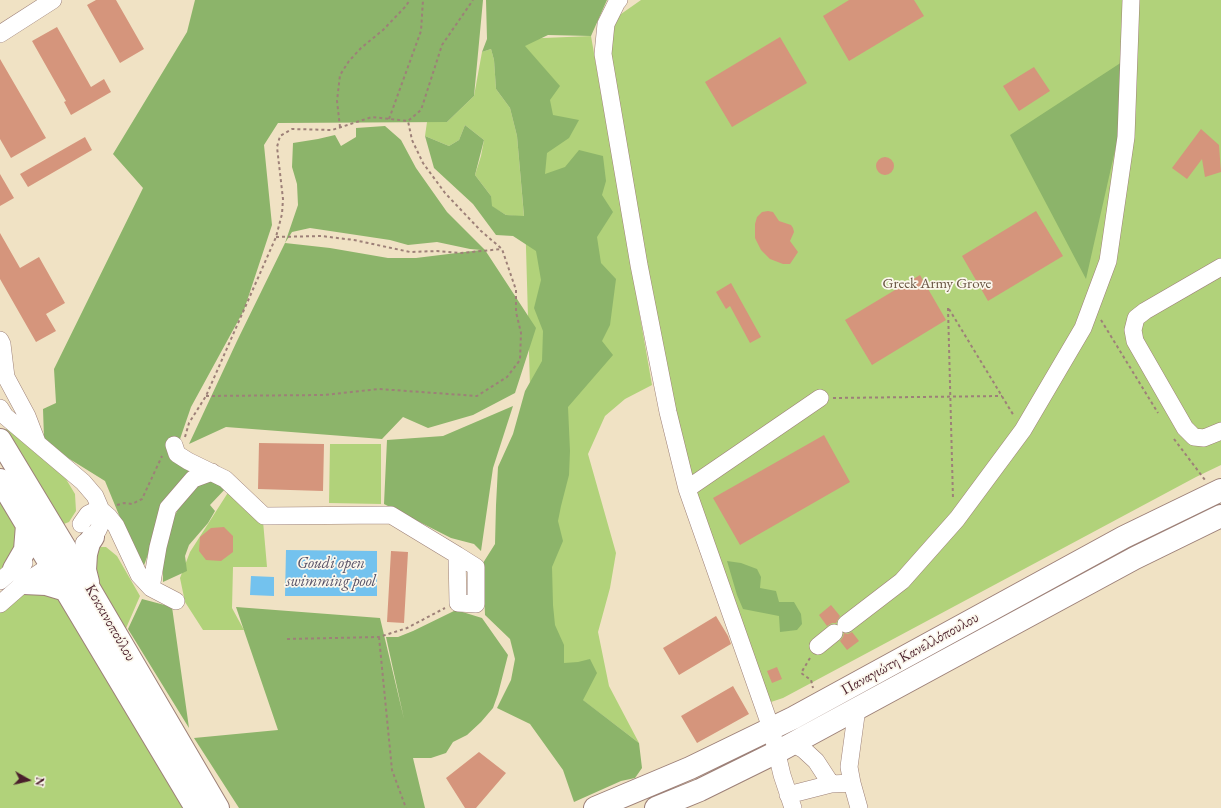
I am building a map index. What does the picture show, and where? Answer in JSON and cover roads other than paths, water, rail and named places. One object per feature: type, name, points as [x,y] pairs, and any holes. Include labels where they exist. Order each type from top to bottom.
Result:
[{"type":"main road","name":"Κοκκινοπούλου","points":[[0,440],[218,808]]},
{"type":"main road","name":"Κοκκινοπούλου","points":[[0,480],[196,808]]},
{"type":"main road","name":"Παναγιώτη Κανελλόπουλου","points":[[595,808],[690,768],[818,705],[1124,538],[1221,490]]},
{"type":"main road","name":"Παναγιώτη Κανελλόπουλου","points":[[656,808],[700,790],[784,747],[1135,558],[1221,516]]},
{"type":"main road","points":[[27,525],[24,550],[8,585],[46,584],[66,590]]},
{"type":"main road","points":[[87,531],[89,544],[86,554],[85,570],[89,589]]},
{"type":"street","points":[[0,34],[53,0]]},
{"type":"street","points":[[619,0],[606,24],[603,54],[639,265],[666,404],[687,489],[770,728],[784,747],[782,775],[791,802],[831,784],[852,783]]},
{"type":"street","points":[[818,646],[902,581],[954,522],[1023,430],[1083,328],[1108,262],[1126,137],[1131,0]]},
{"type":"street","points":[[1221,267],[1145,311],[1136,318],[1133,330],[1135,341],[1185,428],[1194,437],[1204,438],[1221,431]]},
{"type":"street","points":[[0,340],[2,344],[3,379],[27,416],[38,444]]},
{"type":"street","points":[[687,489],[820,398]]},
{"type":"street","points":[[0,408],[5,416],[83,482],[95,496],[102,510],[116,526],[139,575],[151,588],[176,601]]},
{"type":"street","points":[[179,443],[177,454],[225,479],[264,516],[391,515],[457,555],[458,603]]},
{"type":"street","points":[[151,588],[158,547],[168,508],[193,479],[212,472]]},
{"type":"street","points":[[83,482],[87,491],[88,502],[87,531]]},
{"type":"street","points":[[8,585],[87,531],[98,530],[102,521],[102,510]]},
{"type":"street","points":[[87,531],[117,539],[126,546]]},
{"type":"street","points":[[857,708],[849,767],[859,808]]},
{"type":"street","points":[[784,747],[804,750],[816,761],[831,784]]},
{"type":"water","name":"Goudi open swimming pool","points":[[286,550],[377,551],[377,596],[285,596]]},
{"type":"water","points":[[251,576],[274,577],[274,596],[250,595]]},
{"type":"park label","name":"Greek Army Grove","points":[[937,284]]}]
